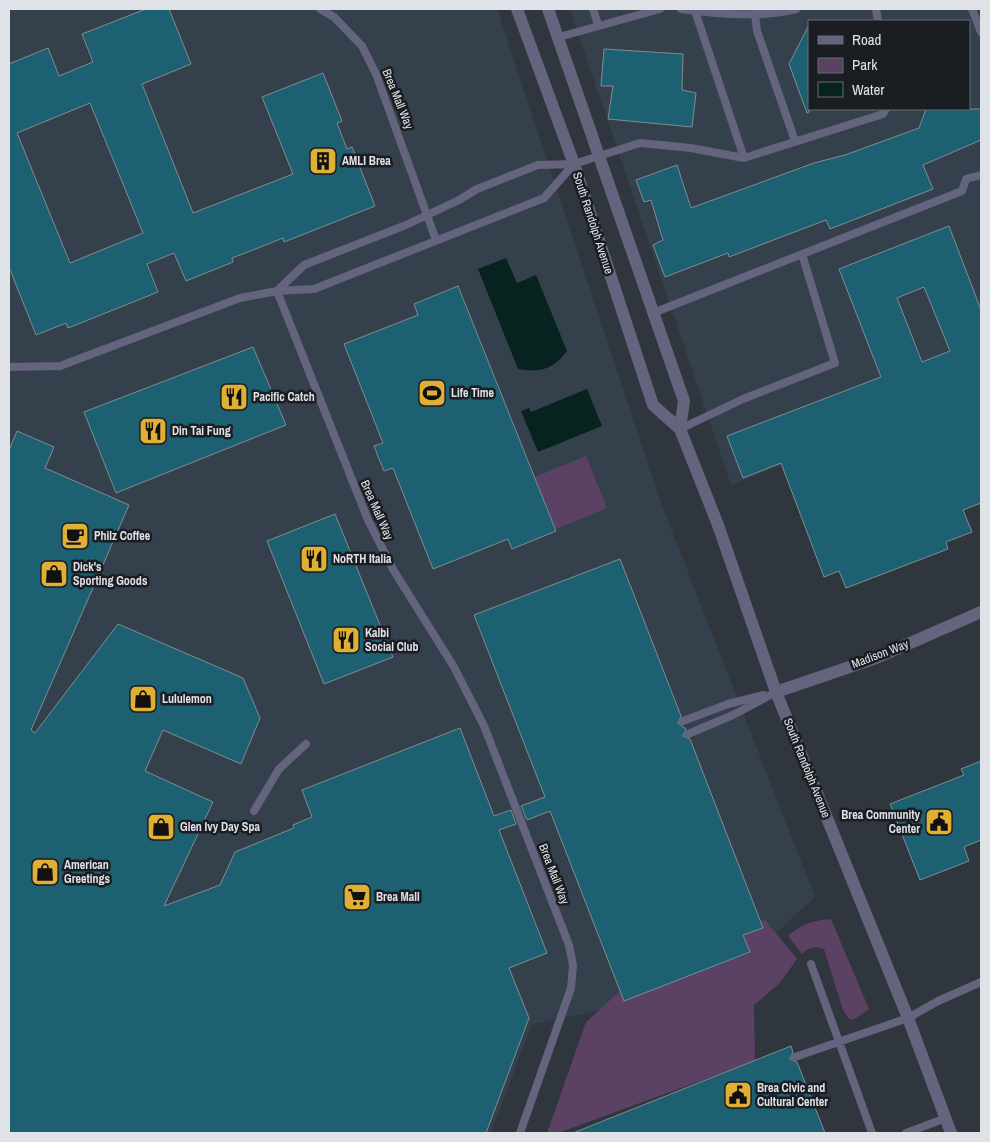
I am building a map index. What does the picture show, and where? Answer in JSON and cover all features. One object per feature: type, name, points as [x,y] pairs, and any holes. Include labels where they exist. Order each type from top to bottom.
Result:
[{"type":"street","name":"South Randolph Avenue","points":[[517,9],[574,164],[653,405],[680,429],[718,525],[776,692],[908,1018],[951,1133]]},
{"type":"street","name":"South Randolph Avenue","points":[[548,9],[684,401],[680,429]]},
{"type":"street","name":"Madison Way","points":[[776,692],[876,658],[981,612]]},
{"type":"lane","name":"Brea Mall Way","points":[[320,9],[334,17],[365,53],[390,109],[436,240]]},
{"type":"lane","points":[[593,9],[598,24]]},
{"type":"lane","points":[[559,38],[598,24],[660,9]]},
{"type":"lane","points":[[681,9],[725,14],[782,12],[796,9]]},
{"type":"lane","points":[[972,9],[981,32]]},
{"type":"lane","points":[[694,10],[744,158]]},
{"type":"lane","points":[[755,13],[757,31],[796,141]]},
{"type":"lane","points":[[277,290],[304,265],[427,215],[477,189],[538,166],[574,164],[640,143],[691,148],[744,158],[883,114],[885,110]]},
{"type":"lane","points":[[9,367],[60,366],[240,298],[277,290],[314,290],[544,198],[574,164]]},
{"type":"lane","points":[[653,313],[962,191],[966,180],[981,175]]},
{"type":"lane","points":[[680,429],[743,399],[835,364],[802,254]]},
{"type":"lane","name":"Brea Mall Way","points":[[277,290],[368,520],[394,571],[454,668],[484,726],[569,945],[573,965],[571,988],[520,1133]]},
{"type":"lane","points":[[683,721],[728,704],[776,692]]},
{"type":"lane","points":[[688,734],[733,715],[776,692]]},
{"type":"lane","points":[[254,811],[279,769],[306,744]]},
{"type":"lane","points":[[811,964],[872,1133]]},
{"type":"lane","points":[[795,1057],[908,1018],[938,1001],[981,982]]},
{"type":"lane","points":[[906,1133],[946,1118]]},
{"type":"shaded area","points":[[9,9],[497,9],[661,503],[815,897],[751,956],[622,1006],[532,1024],[491,1133],[9,1133]]},
{"type":"shaded area","points":[[570,9],[981,9],[981,388],[731,485]]},
{"type":"green space","points":[[586,456],[607,508],[556,529],[535,477]]},
{"type":"green space","points":[[831,919],[869,1009],[853,1020],[848,1018],[843,1010],[824,949],[812,948],[802,954],[788,936],[808,923]]},
{"type":"green space","points":[[765,920],[797,959],[779,984],[754,1005],[755,1061],[558,1133],[547,1133],[586,1022],[620,991],[624,1001],[750,953],[743,935],[763,928],[760,921]]},
{"type":"water","points":[[506,258],[517,283],[536,275],[567,351],[552,366],[540,370],[518,369],[478,269]]},
{"type":"water","points":[[587,389],[602,426],[538,452],[521,411],[529,408],[531,412]]},
{"type":"building","name":"AMLI Brea","points":[[146,9],[169,9],[191,64],[142,84],[193,213],[293,174],[262,97],[323,73],[342,121],[337,123],[347,149],[352,147],[375,206],[284,242],[283,238],[232,258],[233,262],[186,281],[174,253],[147,264],[158,292],[68,328],[66,323],[36,335],[9,267],[9,64],[48,48],[59,76],[93,62],[82,34]],"holes":[[[90,103],[143,233],[70,263],[17,133]]]},
{"type":"building","points":[[808,27],[809,112],[807,113],[789,64]]},
{"type":"building","points":[[604,49],[683,54],[682,90],[696,93],[692,127],[608,119],[613,86],[601,86]]},
{"type":"building","points":[[981,109],[981,140],[923,165],[933,189],[830,229],[826,220],[729,257],[728,253],[665,277],[653,245],[663,240],[651,200],[644,202],[636,180],[677,165],[691,208],[814,163],[845,155],[919,128],[926,110]]},
{"type":"building","points":[[949,226],[981,310],[981,503],[963,510],[972,532],[946,542],[948,549],[846,588],[839,571],[824,577],[781,463],[743,478],[727,436],[881,377],[839,269]],"holes":[[[924,287],[950,351],[922,362],[897,298]]]},
{"type":"building","name":"Life Time","points":[[458,286],[556,531],[512,549],[508,539],[433,569],[393,468],[384,471],[379,459],[374,446],[383,443],[344,344],[418,315],[414,304]]},
{"type":"building","points":[[253,347],[286,425],[116,493],[84,412]]},
{"type":"building","name":"Brea Mall","points":[[17,431],[54,447],[45,468],[129,505],[31,730],[35,733],[118,624],[243,678],[260,718],[241,764],[163,730],[145,771],[213,802],[164,906],[220,885],[235,852],[294,828],[293,825],[312,817],[302,790],[460,728],[494,816],[511,810],[516,824],[499,830],[547,953],[509,968],[529,1018],[486,1133],[9,1133],[9,450]]},
{"type":"building","points":[[335,514],[393,657],[324,684],[267,541]]},
{"type":"building","points":[[620,559],[681,716],[678,723],[686,729],[683,736],[690,739],[763,928],[743,935],[750,952],[624,1001],[550,811],[527,820],[521,806],[545,797],[474,615]]},
{"type":"building","name":"Brea Community Center","points":[[981,761],[981,840],[964,847],[969,861],[920,880],[890,804],[964,775],[961,769]]},
{"type":"building","name":"Brea Civic and Cultural Center","points":[[791,1046],[793,1052],[790,1059],[797,1062],[825,1133],[573,1133]]},
{"type":"place","name":"AMLI Brea","points":[[323,161]]},
{"type":"place","name":"Life Time","points":[[432,393]]},
{"type":"place","name":"Pacific Catch","points":[[234,397]]},
{"type":"place","name":"Din Tai Fung","points":[[153,431]]},
{"type":"place","name":"Philz Coffee","points":[[75,536]]},
{"type":"place","name":"NoRTH Italia","points":[[314,559]]},
{"type":"place","name":"Dick's Sporting Goods","points":[[54,574]]},
{"type":"place","name":"Kalbi Social Club","points":[[346,640]]},
{"type":"place","name":"Lululemon","points":[[143,699]]},
{"type":"place","name":"Brea Community Center","points":[[939,822]]},
{"type":"place","name":"Glen Ivy Day Spa","points":[[161,827]]},
{"type":"place","name":"American Greetings","points":[[45,872]]},
{"type":"place","name":"Brea Mall","points":[[357,897]]},
{"type":"place","name":"Brea Civic and Cultural Center","points":[[738,1095]]}]
